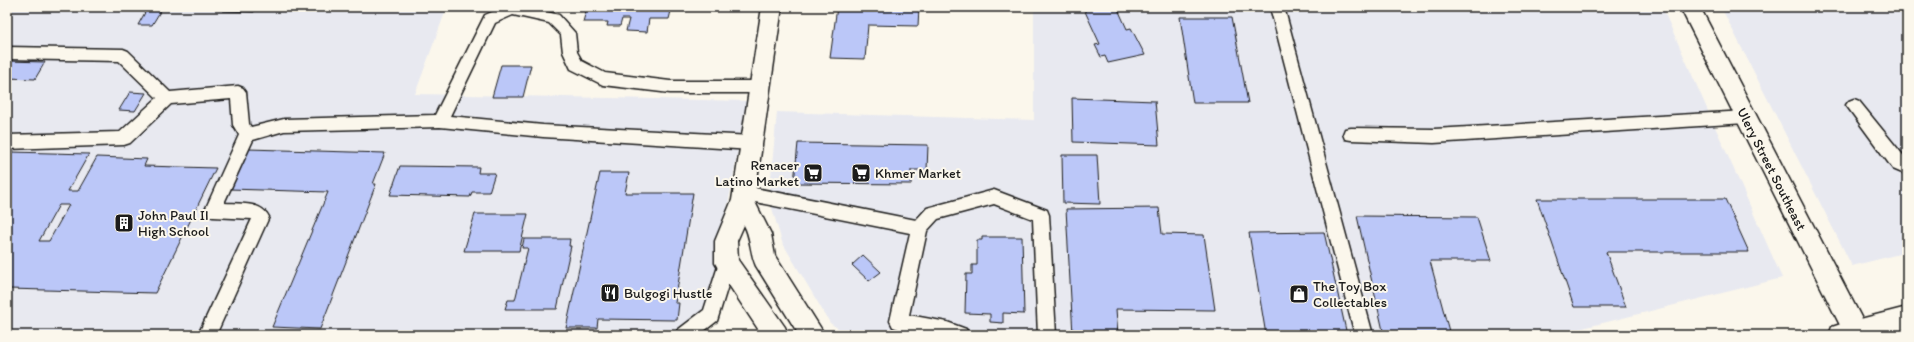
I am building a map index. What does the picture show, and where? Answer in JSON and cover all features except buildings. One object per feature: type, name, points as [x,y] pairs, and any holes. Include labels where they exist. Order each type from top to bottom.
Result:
[{"type":"street","points":[[772,7],[744,196],[726,240],[727,263],[776,335]]},
{"type":"street","name":"Ulery Street Southeast","points":[[1690,7],[1746,117],[1848,333]]},
{"type":"street","points":[[744,196],[760,234],[764,259],[813,335]]},
{"type":"street","points":[[1848,333],[1907,318]]},
{"type":"lane","points":[[1277,7],[1364,335]]},
{"type":"lane","points":[[440,121],[490,19],[512,10],[554,19],[568,32],[570,52],[576,65],[603,79],[670,87],[761,87]]},
{"type":"lane","points":[[7,53],[123,55],[167,98]]},
{"type":"lane","points":[[7,142],[124,138],[167,98],[238,92],[241,125],[247,135]]},
{"type":"lane","points":[[1854,105],[1899,164],[1907,168]]},
{"type":"lane","points":[[1351,134],[1434,136],[1746,117]]},
{"type":"lane","points":[[247,135],[284,125],[440,121],[543,131],[752,143]]},
{"type":"lane","points":[[207,335],[261,217],[254,212],[213,210],[247,135]]},
{"type":"lane","points":[[744,196],[919,228]]},
{"type":"lane","points":[[960,335],[947,330],[899,321],[919,228],[933,213],[994,197],[1041,215],[1047,335]]},
{"type":"lane","points":[[685,335],[711,315],[727,263]]},
{"type":"shaded area","points":[[7,7],[447,7],[415,94],[747,101],[704,335],[7,335]]},
{"type":"shaded area","points":[[1034,7],[1662,7],[1782,278],[1555,335],[865,335],[845,333],[830,323],[782,242],[769,198],[777,112],[1034,120]]},
{"type":"shaded area","points":[[1721,7],[1907,7],[1907,252],[1852,266]]},
{"type":"place","name":"Renacer Latino Market","points":[[813,173]]},
{"type":"place","name":"Khmer Market","points":[[861,173]]},
{"type":"place","name":"John Paul II High School","points":[[124,223]]},
{"type":"place","name":"Bulgogi Hustle","points":[[610,293]]},
{"type":"place","name":"The Toy Box Collectables","points":[[1299,294]]}]
